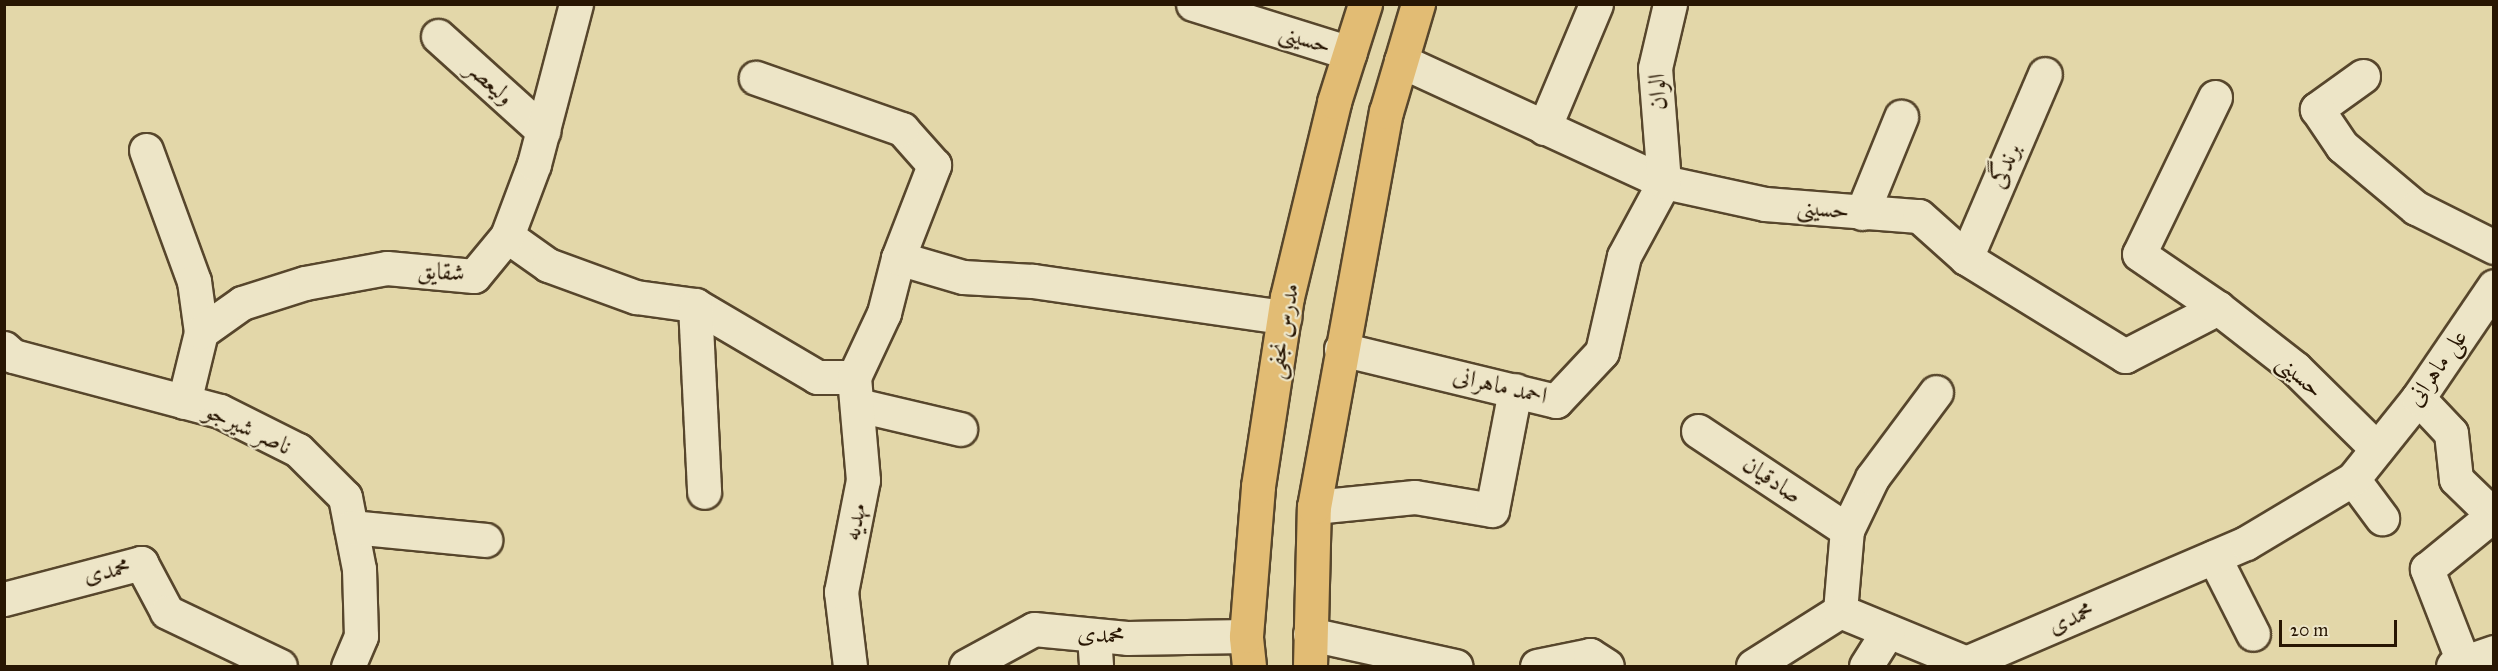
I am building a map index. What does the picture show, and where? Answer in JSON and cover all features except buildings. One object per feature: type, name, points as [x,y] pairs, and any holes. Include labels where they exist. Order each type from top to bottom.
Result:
[{"type":"main road","name":"مدرس نجفی","points":[[1248,651],[1258,486],[1284,317],[1350,53],[1365,4]]},
{"type":"main road","points":[[1310,666],[1314,507],[1386,112],[1418,4]]},
{"type":"street","name":"شقایق","points":[[201,332],[242,303],[305,284],[387,268],[474,276],[507,236],[543,131],[576,4]]},
{"type":"street","name":"حسینی","points":[[1193,4],[1350,53]]},
{"type":"street","points":[[1544,128],[1596,4]]},
{"type":"street","name":"الوان","points":[[1665,182],[1655,68],[1671,4]]},
{"type":"street","name":"ولیعصر","points":[[438,36],[543,131]]},
{"type":"street","name":"حسینی","points":[[1401,61],[1544,128],[1618,156],[1665,182],[1765,204],[1919,216],[1966,258],[2124,356],[2218,308]]},
{"type":"street","name":"برندگی","points":[[1966,258],[2045,74]]},
{"type":"street","points":[[2363,76],[2317,109],[2342,146],[2416,208],[2493,247]]},
{"type":"street","points":[[756,78],[902,129],[934,165],[898,258],[884,313],[856,391]]},
{"type":"street","name":"حسینی","points":[[2215,98],[2139,254],[2218,308],[2295,368],[2377,449]]},
{"type":"street","points":[[1862,213],[1901,117]]},
{"type":"street","points":[[146,150],[194,281],[201,332],[184,402]]},
{"type":"street","name":"احمد ماهرانی","points":[[1341,349],[1556,401],[1602,352],[1624,256],[1665,182]]},
{"type":"street","points":[[507,236],[548,265],[636,297],[695,305],[817,377],[960,429]]},
{"type":"street","points":[[898,258],[963,277],[1033,281],[1284,317]]},
{"type":"street","name":"علی ماهرانی","points":[[2377,449],[2418,398],[2493,286]]},
{"type":"street","points":[[695,305],[704,492]]},
{"type":"street","name":"ناصر شیرجو","points":[[4,348],[13,356],[220,411],[298,450],[345,497],[351,527],[362,636],[348,666]]},
{"type":"street","points":[[1314,507],[1415,497],[1492,510],[1515,390]]},
{"type":"street","name":"مهدیه","points":[[850,666],[841,592],[863,480],[856,391]]},
{"type":"street","points":[[1753,666],[1840,611],[1847,530],[1872,478],[1936,392]]},
{"type":"street","points":[[2418,398],[2451,433],[2456,479],[2493,516],[2427,569],[2479,656]]},
{"type":"street","name":"صادقیان","points":[[1698,431],[1847,530]]},
{"type":"street","name":"محمدی","points":[[1840,611],[1967,665],[2214,557],[2353,479],[2377,449]]},
{"type":"street","points":[[2353,479],[2382,518]]},
{"type":"street","points":[[351,527],[485,540]]},
{"type":"street","points":[[2214,557],[2253,634]]},
{"type":"street","name":"محمدی","points":[[4,599],[141,563],[167,612],[280,666]]},
{"type":"street","name":"محمدی","points":[[966,666],[1034,629],[1095,651],[1248,651]]},
{"type":"street","points":[[1866,666],[1888,631]]},
{"type":"street","points":[[1310,634],[1456,666]]},
{"type":"street","points":[[1537,666],[1595,663]]}]
